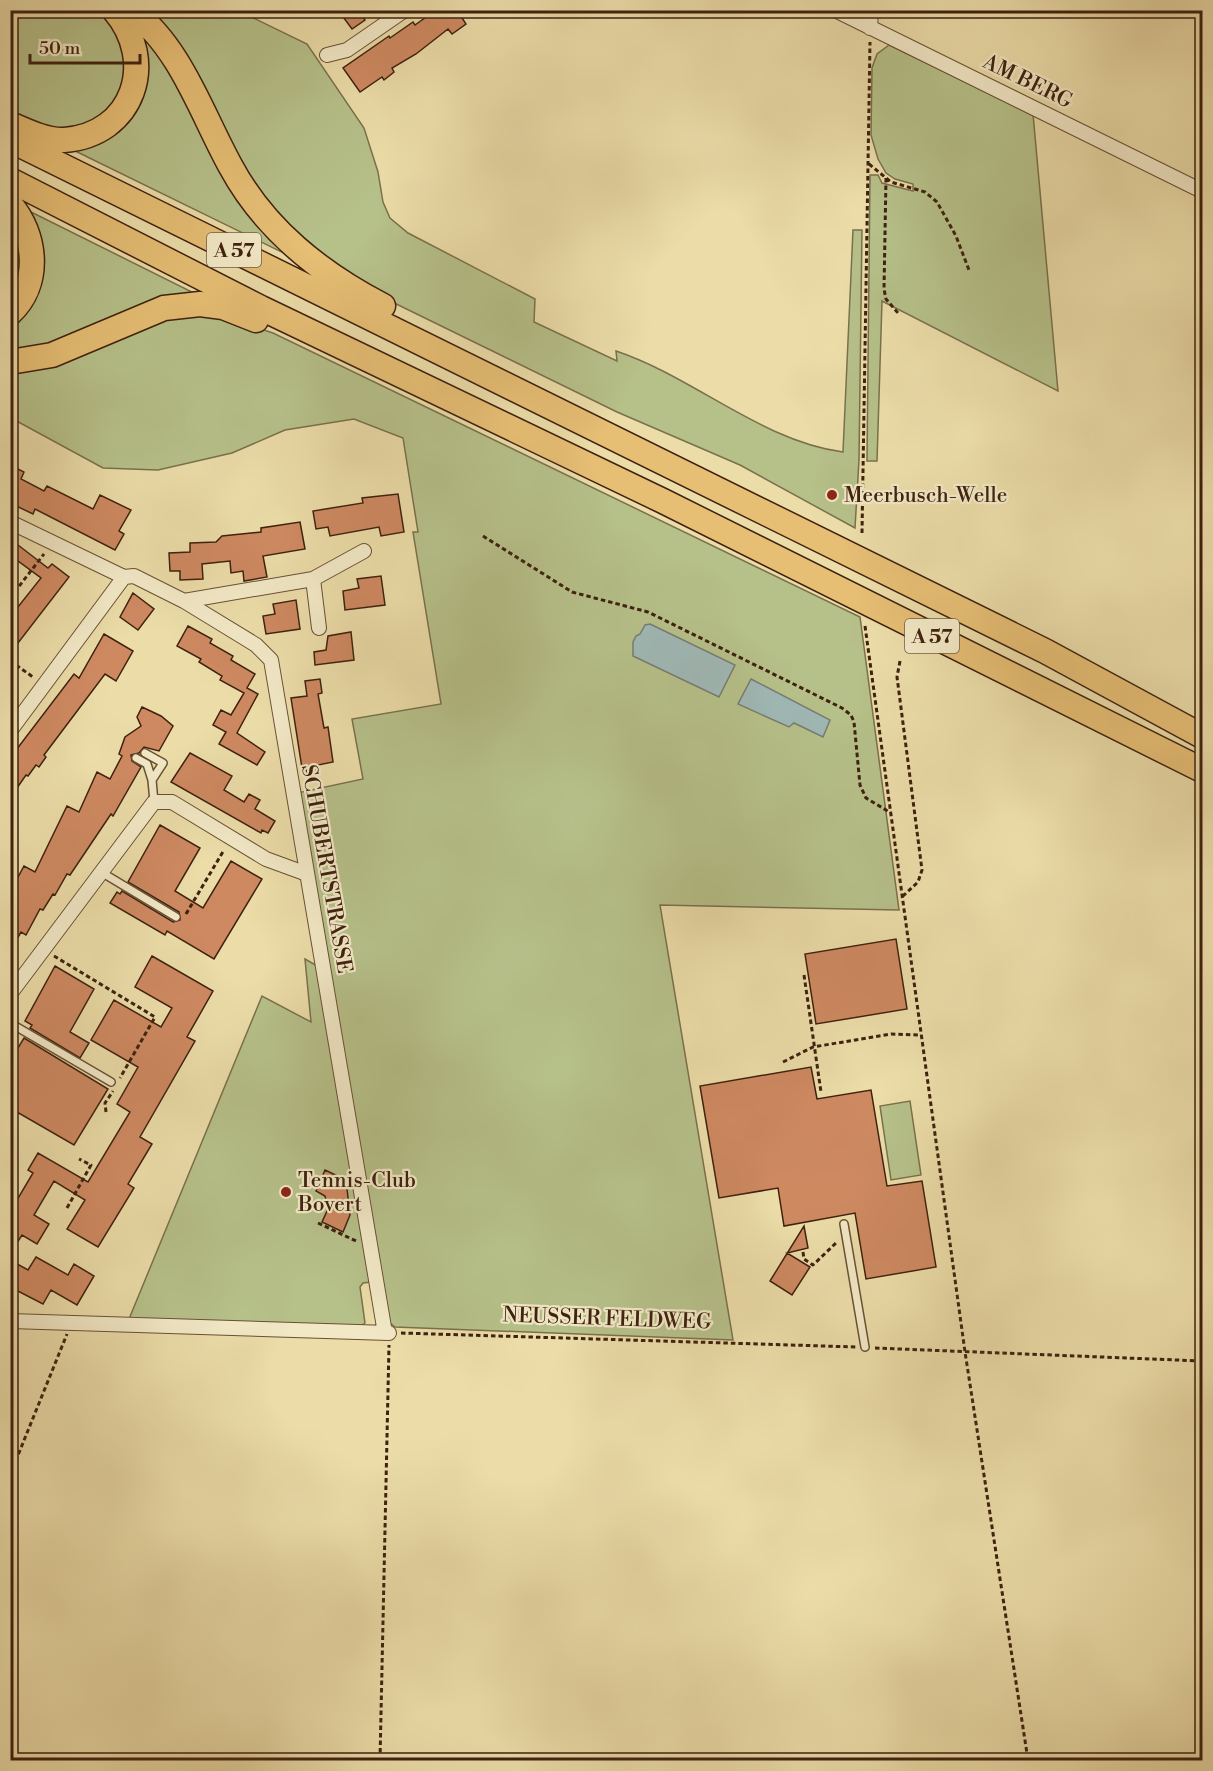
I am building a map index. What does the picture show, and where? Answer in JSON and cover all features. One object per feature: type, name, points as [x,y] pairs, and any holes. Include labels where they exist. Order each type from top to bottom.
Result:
[{"type":"highway","points":[[10,124],[28,132],[61,141],[85,137],[103,129],[120,114],[129,100],[136,75],[137,55],[131,35],[114,10]]},
{"type":"highway","points":[[131,10],[160,38],[176,61],[231,168],[257,208],[293,247],[335,279],[414,323],[457,360]]},
{"type":"highway","name":"A 57","points":[[10,140],[1045,651],[1203,736]]},
{"type":"highway","name":"A 57","points":[[10,180],[392,371],[663,501],[1203,770]]},
{"type":"highway","points":[[10,204],[21,217],[31,241],[32,264],[27,286],[17,307],[10,313]]},
{"type":"highway","points":[[10,362],[52,355],[164,308],[200,304],[245,315],[356,367],[392,371]]},
{"type":"street","points":[[327,55],[347,50],[405,10]]},
{"type":"street","name":"AM BERG","points":[[835,10],[1203,191]]},
{"type":"street","points":[[870,28],[871,10]]},
{"type":"street","name":"SCHUBERTSTRASSE","points":[[10,522],[124,577],[134,576],[184,601],[256,645],[271,660],[369,1243],[387,1333]]},
{"type":"street","points":[[184,601],[313,579],[364,551]]},
{"type":"street","points":[[10,731],[124,577]]},
{"type":"street","points":[[313,579],[318,628]]},
{"type":"street","points":[[10,994],[154,802],[172,802],[266,859],[307,874]]},
{"type":"street","points":[[10,1163],[10,1168]]},
{"type":"street","points":[[10,1321],[387,1333]]},
{"type":"lane","points":[[145,753],[163,763],[152,780]]},
{"type":"lane","points":[[136,758],[147,764],[152,780],[154,802]]},
{"type":"lane","points":[[101,872],[176,917]]},
{"type":"lane","points":[[10,1023],[111,1082]]},
{"type":"lane","points":[[844,1224],[865,1347]]},
{"type":"path","points":[[862,533],[870,28]]},
{"type":"path","points":[[869,164],[886,178],[925,192],[937,202],[956,236],[969,270]]},
{"type":"path","points":[[886,178],[884,289],[886,299],[898,313]]},
{"type":"path","points":[[483,536],[572,592],[648,612],[842,708],[851,715],[854,722],[860,785],[866,798],[891,813]]},
{"type":"path","points":[[10,598],[52,542]]},
{"type":"path","points":[[865,626],[965,1352],[1028,1761]]},
{"type":"path","points":[[10,661],[45,685]]},
{"type":"path","points":[[900,661],[897,677],[922,870],[918,882],[902,896]]},
{"type":"path","points":[[176,917],[180,920],[184,917],[231,838]]},
{"type":"path","points":[[42,949],[156,1017],[105,1103],[106,1112]]},
{"type":"path","points":[[804,975],[821,1092]]},
{"type":"path","points":[[783,1062],[813,1047],[891,1034],[921,1035]]},
{"type":"path","points":[[67,1208],[91,1166],[79,1159]]},
{"type":"path","points":[[318,1223],[363,1244],[369,1243]]},
{"type":"path","points":[[802,1252],[804,1259],[813,1265],[840,1239],[846,1238]]},
{"type":"path","points":[[10,1474],[72,1323]]},
{"type":"path","points":[[380,1761],[387,1333]]},
{"type":"path","name":"NEUSSER FELDWEG","points":[[387,1333],[865,1347],[1203,1361]]},
{"type":"green space","points":[[10,11],[99,11],[120,38],[128,69],[117,101],[93,123],[64,131],[11,115]]},
{"type":"green space","points":[[146,11],[239,11],[307,44],[364,128],[378,172],[383,202],[390,218],[408,233],[535,299],[534,322],[617,361],[616,351],[645,362],[784,435],[813,446],[843,452],[853,230],[862,230],[859,460],[855,528],[740,465],[617,412],[382,297],[297,237],[266,204]]},
{"type":"green space","points":[[135,20],[300,261],[67,147],[116,126]]},
{"type":"green space","points":[[889,45],[1033,114],[1058,391],[882,301],[877,461],[867,461],[870,175],[878,175],[882,183],[913,191],[913,184],[895,179],[886,173],[878,159],[871,135],[872,68],[877,54]]},
{"type":"green space","points":[[21,207],[210,301],[11,359],[10,321],[22,309]]},
{"type":"green space","points":[[11,220],[19,238],[21,258],[18,277],[11,295]]},
{"type":"green space","points":[[196,314],[237,321],[273,333],[860,617],[899,910],[660,905],[733,1340],[395,1327],[385,1319],[297,793],[363,779],[352,719],[441,704],[413,532],[418,532],[403,438],[354,419],[285,430],[232,453],[158,470],[103,468],[11,418],[10,373],[42,368],[168,317]]},
{"type":"green space","name":"Tennis-Club Bovert","points":[[305,959],[319,967],[371,1282],[363,1283],[360,1287],[365,1323],[359,1327],[129,1319],[262,996],[311,1022]]},
{"type":"green space","points":[[910,1101],[921,1175],[891,1180],[880,1106]]},
{"type":"water","points":[[650,624],[735,665],[719,697],[633,656],[633,642],[636,636],[640,634],[645,625]]},
{"type":"water","points":[[751,679],[830,720],[823,737],[794,723],[789,727],[738,704]]},
{"type":"building","points":[[338,10],[358,10],[365,20],[352,29]]},
{"type":"building","points":[[436,10],[457,10],[466,24],[452,34],[448,29],[416,54],[392,68],[394,72],[384,80],[382,77],[360,92],[343,68],[389,36],[390,38],[413,22],[415,25]]},
{"type":"building","points":[[10,465],[24,472],[21,479],[44,491],[47,486],[93,509],[100,495],[131,510],[119,531],[124,534],[115,550],[35,509],[33,514],[10,503]]},
{"type":"building","points":[[398,494],[404,532],[381,536],[379,527],[330,536],[328,527],[316,529],[313,511],[363,503],[362,498]]},
{"type":"building","points":[[300,522],[305,549],[263,556],[267,577],[244,581],[243,571],[231,573],[230,561],[202,564],[203,579],[180,580],[180,571],[170,571],[169,553],[190,552],[190,543],[216,542],[222,536],[261,532],[261,528]]},
{"type":"building","points":[[18,545],[48,568],[52,564],[69,577],[18,643],[10,637],[10,617],[41,578],[10,555]]},
{"type":"building","points":[[381,576],[385,605],[345,610],[343,591],[359,588],[357,579]]},
{"type":"building","points":[[133,593],[154,609],[138,630],[120,617]]},
{"type":"building","points":[[296,600],[300,629],[266,634],[263,616],[275,614],[273,604]]},
{"type":"building","points":[[188,626],[212,639],[210,643],[233,656],[231,660],[255,674],[247,688],[258,694],[237,733],[265,752],[257,765],[219,744],[226,732],[213,725],[221,710],[231,715],[244,693],[220,680],[222,676],[199,662],[201,659],[177,646]]},
{"type":"building","points":[[351,632],[354,660],[315,665],[314,652],[326,650],[328,636]]},
{"type":"building","points":[[104,634],[133,651],[116,681],[105,674],[44,755],[46,757],[39,767],[36,765],[28,776],[26,775],[10,798],[10,758],[74,674],[79,678]]},
{"type":"building","points":[[320,679],[322,693],[318,694],[324,728],[328,727],[333,762],[318,765],[319,771],[307,773],[305,767],[302,768],[291,698],[307,696],[305,681]]},
{"type":"building","points":[[142,707],[161,716],[173,726],[159,751],[144,747],[139,753],[131,755],[132,761],[141,767],[113,816],[111,814],[70,875],[67,874],[55,895],[53,894],[43,910],[40,909],[26,935],[21,932],[10,951],[10,892],[24,866],[35,872],[67,806],[79,812],[97,772],[110,779],[122,756],[119,754],[125,737],[141,726],[137,717]]},
{"type":"building","points":[[190,753],[232,776],[224,790],[244,802],[249,794],[260,800],[255,809],[275,821],[268,833],[262,830],[261,833],[171,782]]},
{"type":"building","points":[[160,825],[200,848],[175,891],[203,908],[231,861],[262,879],[214,959],[167,931],[165,935],[110,903],[117,892],[120,894],[122,891],[173,922],[180,920],[179,912],[128,882]]},
{"type":"building","points":[[896,939],[907,1009],[816,1024],[805,954]]},
{"type":"building","points":[[152,956],[213,991],[187,1037],[195,1041],[140,1137],[152,1144],[128,1184],[134,1188],[98,1247],[67,1229],[85,1200],[54,1181],[34,1215],[49,1224],[37,1244],[22,1235],[10,1254],[10,1230],[15,1222],[10,1219],[17,1207],[14,1205],[33,1173],[28,1170],[38,1153],[88,1182],[130,1112],[117,1104],[138,1067],[91,1040],[114,1000],[161,1027],[172,1008],[135,987]]},
{"type":"building","points":[[55,966],[94,989],[70,1032],[89,1043],[80,1058],[30,1028],[32,1025],[25,1021]]},
{"type":"building","points":[[24,1038],[108,1089],[74,1145],[10,1108],[10,1061]]},
{"type":"building","points":[[811,1067],[817,1099],[871,1090],[887,1186],[922,1181],[936,1267],[866,1279],[855,1213],[784,1226],[778,1188],[719,1198],[700,1086]]},
{"type":"building","points":[[325,1170],[346,1180],[350,1215],[343,1232],[322,1222],[328,1209],[325,1196],[316,1191]]},
{"type":"building","points":[[804,1226],[808,1248],[787,1253]]},
{"type":"building","points":[[787,1253],[810,1267],[792,1295],[770,1281]]},
{"type":"building","points":[[36,1257],[68,1275],[74,1264],[94,1276],[77,1305],[51,1290],[43,1304],[10,1287],[10,1260],[28,1270]]},
{"type":"place","name":"Meerbusch-Welle","points":[[832,495]]},
{"type":"place","name":"Tennis-Club Bovert","points":[[286,1192]]}]
